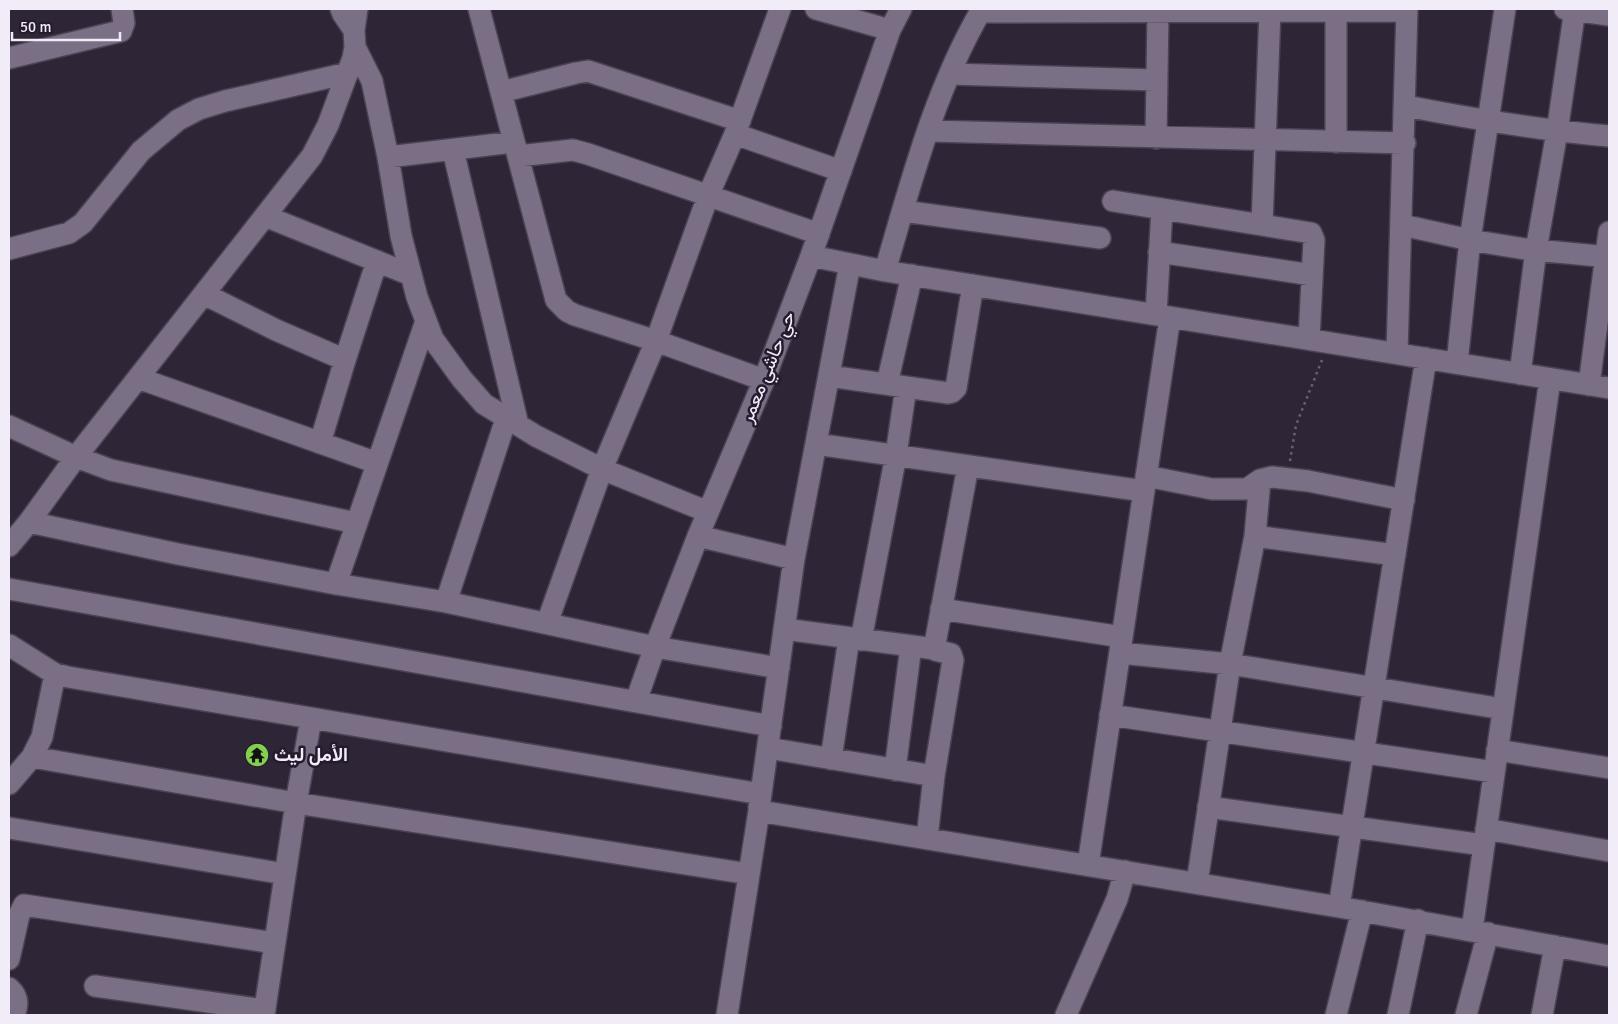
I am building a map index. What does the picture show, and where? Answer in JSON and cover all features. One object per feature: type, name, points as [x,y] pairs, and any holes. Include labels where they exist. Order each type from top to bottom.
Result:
[{"type":"street","points":[[9,58],[120,32],[124,23],[122,9]]},
{"type":"street","points":[[479,9],[556,300],[568,311],[575,314],[764,380]]},
{"type":"street","points":[[547,623],[602,469],[656,341],[708,196],[737,128],[780,9]]},
{"type":"street","points":[[816,9],[890,30]]},
{"type":"street","name":"حي حاشي معمر","points":[[636,702],[654,647],[698,536],[764,380],[811,256],[890,30],[901,9]]},
{"type":"street","points":[[1457,363],[1470,240],[1505,9]]},
{"type":"street","points":[[1520,374],[1536,250],[1557,132],[1571,9],[1609,15]]},
{"type":"street","points":[[885,271],[929,131],[966,36],[981,10],[1114,10],[1158,12],[1407,10],[1406,106],[1397,353]]},
{"type":"street","points":[[1262,224],[1270,11]]},
{"type":"street","points":[[1336,11],[1336,142]]},
{"type":"street","points":[[1156,138],[1158,12]]},
{"type":"street","points":[[9,546],[29,522],[76,457],[312,156],[328,125],[348,72],[353,18]]},
{"type":"street","points":[[353,18],[372,82],[411,275],[433,339],[462,379],[484,404],[512,422],[602,469],[708,512]]},
{"type":"street","points":[[501,92],[588,71],[737,128],[841,171]]},
{"type":"street","points":[[9,249],[69,233],[83,224],[140,151],[178,120],[192,112],[225,100],[348,72]]},
{"type":"street","points":[[950,74],[1157,80]]},
{"type":"street","points":[[1406,106],[1489,122],[1557,132],[1609,136]]},
{"type":"street","points":[[929,131],[1404,143]]},
{"type":"street","points":[[388,157],[453,150],[573,150],[818,234]]},
{"type":"street","points":[[446,602],[512,422],[453,150]]},
{"type":"street","points":[[1113,202],[1311,233],[1314,240],[1312,275],[1319,341]]},
{"type":"street","points":[[1088,865],[1145,484],[1163,316],[1159,252],[1162,209]]},
{"type":"street","points":[[903,211],[1100,238]]},
{"type":"street","points":[[265,216],[411,275]]},
{"type":"street","points":[[1402,225],[1470,240],[1536,250],[1607,257]]},
{"type":"street","points":[[811,256],[885,271],[1599,386],[1609,232]]},
{"type":"street","points":[[1159,252],[1312,275]]},
{"type":"street","points":[[320,443],[377,261]]},
{"type":"street","points":[[727,1015],[768,748],[794,559],[850,264]]},
{"type":"street","points":[[830,759],[896,455],[897,386],[912,275]]},
{"type":"street","points":[[829,376],[948,393],[952,392],[956,388],[973,285]]},
{"type":"street","points":[[204,294],[276,330],[345,360]]},
{"type":"street","points":[[336,584],[426,321]]},
{"type":"street","points":[[1339,907],[1426,358]]},
{"type":"street","points":[[138,378],[377,463]]},
{"type":"street","points":[[1466,1015],[1480,931],[1485,837],[1550,379]]},
{"type":"street","points":[[9,426],[76,457],[111,470],[356,524]]},
{"type":"street","points":[[816,444],[968,466],[1212,489],[1247,489],[1260,480],[1272,477],[1308,481],[1404,500]]},
{"type":"street","points":[[935,649],[968,466]]},
{"type":"street","points":[[1196,883],[1230,664],[1255,536],[1260,480]]},
{"type":"street","points":[[29,522],[178,554],[336,584],[446,602],[654,647],[779,668]]},
{"type":"street","points":[[698,536],[794,559]]},
{"type":"street","points":[[1255,536],[1395,555]]},
{"type":"street","points":[[9,589],[771,726]]},
{"type":"street","points":[[941,608],[1121,645],[1503,709]]},
{"type":"street","points":[[784,629],[935,649],[951,654],[953,660],[934,776],[927,838]]},
{"type":"street","points":[[9,645],[55,674],[312,719],[760,802],[927,838],[1418,920],[1609,956]]},
{"type":"street","points":[[895,770],[912,646]]},
{"type":"street","points":[[9,784],[32,757],[42,737],[55,674]]},
{"type":"street","points":[[1110,716],[1494,772]]},
{"type":"street","points":[[95,986],[265,1012],[296,803],[312,719]]},
{"type":"street","points":[[768,748],[934,776]]},
{"type":"street","points":[[1497,750],[1609,768]]},
{"type":"street","points":[[32,757],[296,803],[749,874]]},
{"type":"street","points":[[1208,807],[1352,828],[1485,837],[1609,851]]},
{"type":"street","points":[[9,828],[285,874]]},
{"type":"street","points":[[1066,1015],[1116,900],[1125,871]]},
{"type":"street","points":[[9,959],[19,915],[24,906],[275,943]]},
{"type":"street","points":[[1336,1015],[1362,911]]},
{"type":"street","points":[[1398,1015],[1418,920]]},
{"type":"street","points":[[1542,1015],[1555,946]]},
{"type":"street","points":[[9,988],[17,998],[17,1008],[14,1015]]},
{"type":"path","points":[[1287,479],[1296,425],[1319,341]]},
{"type":"place","name":"الأمل ليث","points":[[257,755]]}]
